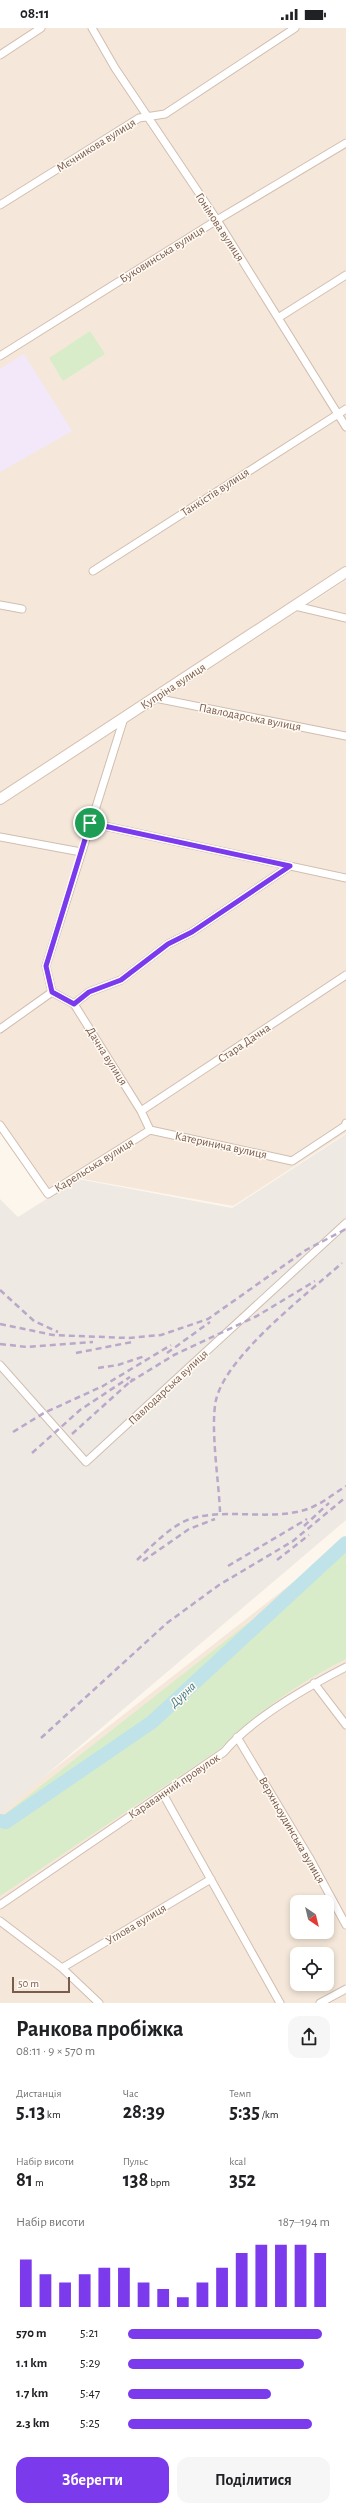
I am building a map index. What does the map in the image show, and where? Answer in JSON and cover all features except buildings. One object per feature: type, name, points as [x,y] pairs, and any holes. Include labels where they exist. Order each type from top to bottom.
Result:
[{"type":"main road","name":"Купріна вулиця","points":[[0,799],[346,572]]},
{"type":"street","points":[[0,55],[41,28]]},
{"type":"street","name":"Гонімова вулиця","points":[[92,28],[115,68],[217,220],[346,428]]},
{"type":"street","name":"Мєчникова вулиця","points":[[0,204],[139,118],[165,114],[295,28]]},
{"type":"street","name":"Буковинська вулиця","points":[[0,356],[217,220],[346,142]]},
{"type":"street","points":[[278,318],[346,276]]},
{"type":"street","name":"Танкістів вулиця","points":[[93,571],[346,409]]},
{"type":"street","points":[[0,605],[22,609]]},
{"type":"street","points":[[295,606],[346,618]]},
{"type":"street","name":"Павлодарська вулиця","points":[[155,698],[346,736]]},
{"type":"street","points":[[0,1029],[52,992],[46,966],[124,718]]},
{"type":"street","points":[[90,823],[346,878]]},
{"type":"street","points":[[0,837],[81,852]]},
{"type":"street","points":[[74,1004],[89,992],[121,980],[168,944],[192,932],[290,866]]},
{"type":"street","name":"Стара Дачна","points":[[141,1111],[346,975]]},
{"type":"street","name":"Дачна вулиця","points":[[52,992],[74,1004],[141,1111],[150,1130]]},
{"type":"street","name":"Катеринича вулиця","points":[[150,1130],[292,1160],[345,1126],[346,1122]]},
{"type":"street","name":"Карельська вулиця","points":[[0,1125],[48,1194],[150,1130]]},
{"type":"street","name":"Павлодарська вулиця","points":[[0,1365],[86,1462],[346,1223]]},
{"type":"street","name":"Караванний провулок","points":[[0,1905],[224,1752],[237,1736],[314,1683],[346,1667]]},
{"type":"street","points":[[314,1683],[346,1725]]},
{"type":"street","name":"Верхньоудинська вулиця","points":[[237,1736],[310,1857],[346,1925]]},
{"type":"street","points":[[163,1794],[280,2003]]},
{"type":"street","name":"Углова вулиця","points":[[62,1968],[211,1879]]},
{"type":"street","points":[[0,1921],[62,1968],[99,2003]]},
{"type":"street","points":[[320,2003],[346,1989]]},
{"type":"shaded area","points":[[0,28],[346,28],[346,566],[0,793]]},
{"type":"shaded area","points":[[24,354],[72,431],[0,472],[0,369]]},
{"type":"shaded area","points":[[346,580],[346,1133],[233,1206],[77,1178],[47,1197],[0,1131],[0,805]]},
{"type":"shaded area","points":[[346,1134],[346,1520],[0,1814],[0,1199],[18,1217],[78,1179],[232,1208]]},
{"type":"shaded area","points":[[346,1541],[346,2003],[0,2003],[0,1811]]},
{"type":"green space","points":[[90,331],[105,354],[63,381],[49,358]]},
{"type":"green space","points":[[346,1546],[346,1659],[295,1688],[248,1723],[220,1749],[0,1896],[0,1818]]},
{"type":"waterway","name":"Дурна","points":[[0,1821],[6,1822],[152,1722],[346,1543]]},
{"type":"railway","points":[[0,1324],[53,1335],[128,1338],[161,1335],[208,1319],[306,1250],[346,1229]]},
{"type":"railway","points":[[220,1512],[215,1455],[214,1412],[216,1400],[223,1383],[235,1364],[251,1345],[289,1308],[342,1263]]},
{"type":"railway","points":[[130,1382],[174,1355],[257,1316],[315,1281]]},
{"type":"railway","points":[[0,1290],[34,1321],[58,1332]]},
{"type":"railway","points":[[167,1353],[210,1322]]},
{"type":"railway","points":[[0,1344],[27,1347],[93,1342]]},
{"type":"railway","points":[[76,1353],[132,1342]]},
{"type":"railway","points":[[13,1432],[44,1413],[103,1386],[171,1345]]},
{"type":"railway","points":[[98,1368],[118,1365],[145,1356]]},
{"type":"railway","points":[[32,1453],[80,1410],[130,1377]]},
{"type":"railway","points":[[72,1434],[133,1379]]},
{"type":"railway","points":[[137,1560],[168,1531],[190,1519],[217,1514],[273,1514],[301,1511],[319,1504],[346,1486]]},
{"type":"railway","points":[[41,1738],[167,1623],[219,1585],[293,1541],[346,1497]]},
{"type":"railway","points":[[304,1526],[329,1503]]},
{"type":"railway","points":[[143,1561],[189,1529],[215,1519]]},
{"type":"railway","points":[[228,1566],[307,1519]]},
{"type":"railway","points":[[277,1560],[309,1535]]},
{"type":"route","points":[[90,823],[290,866],[192,932],[168,944],[142,962],[121,980],[106,987],[89,992],[74,1004],[52,992],[46,966],[90,823]]}]
